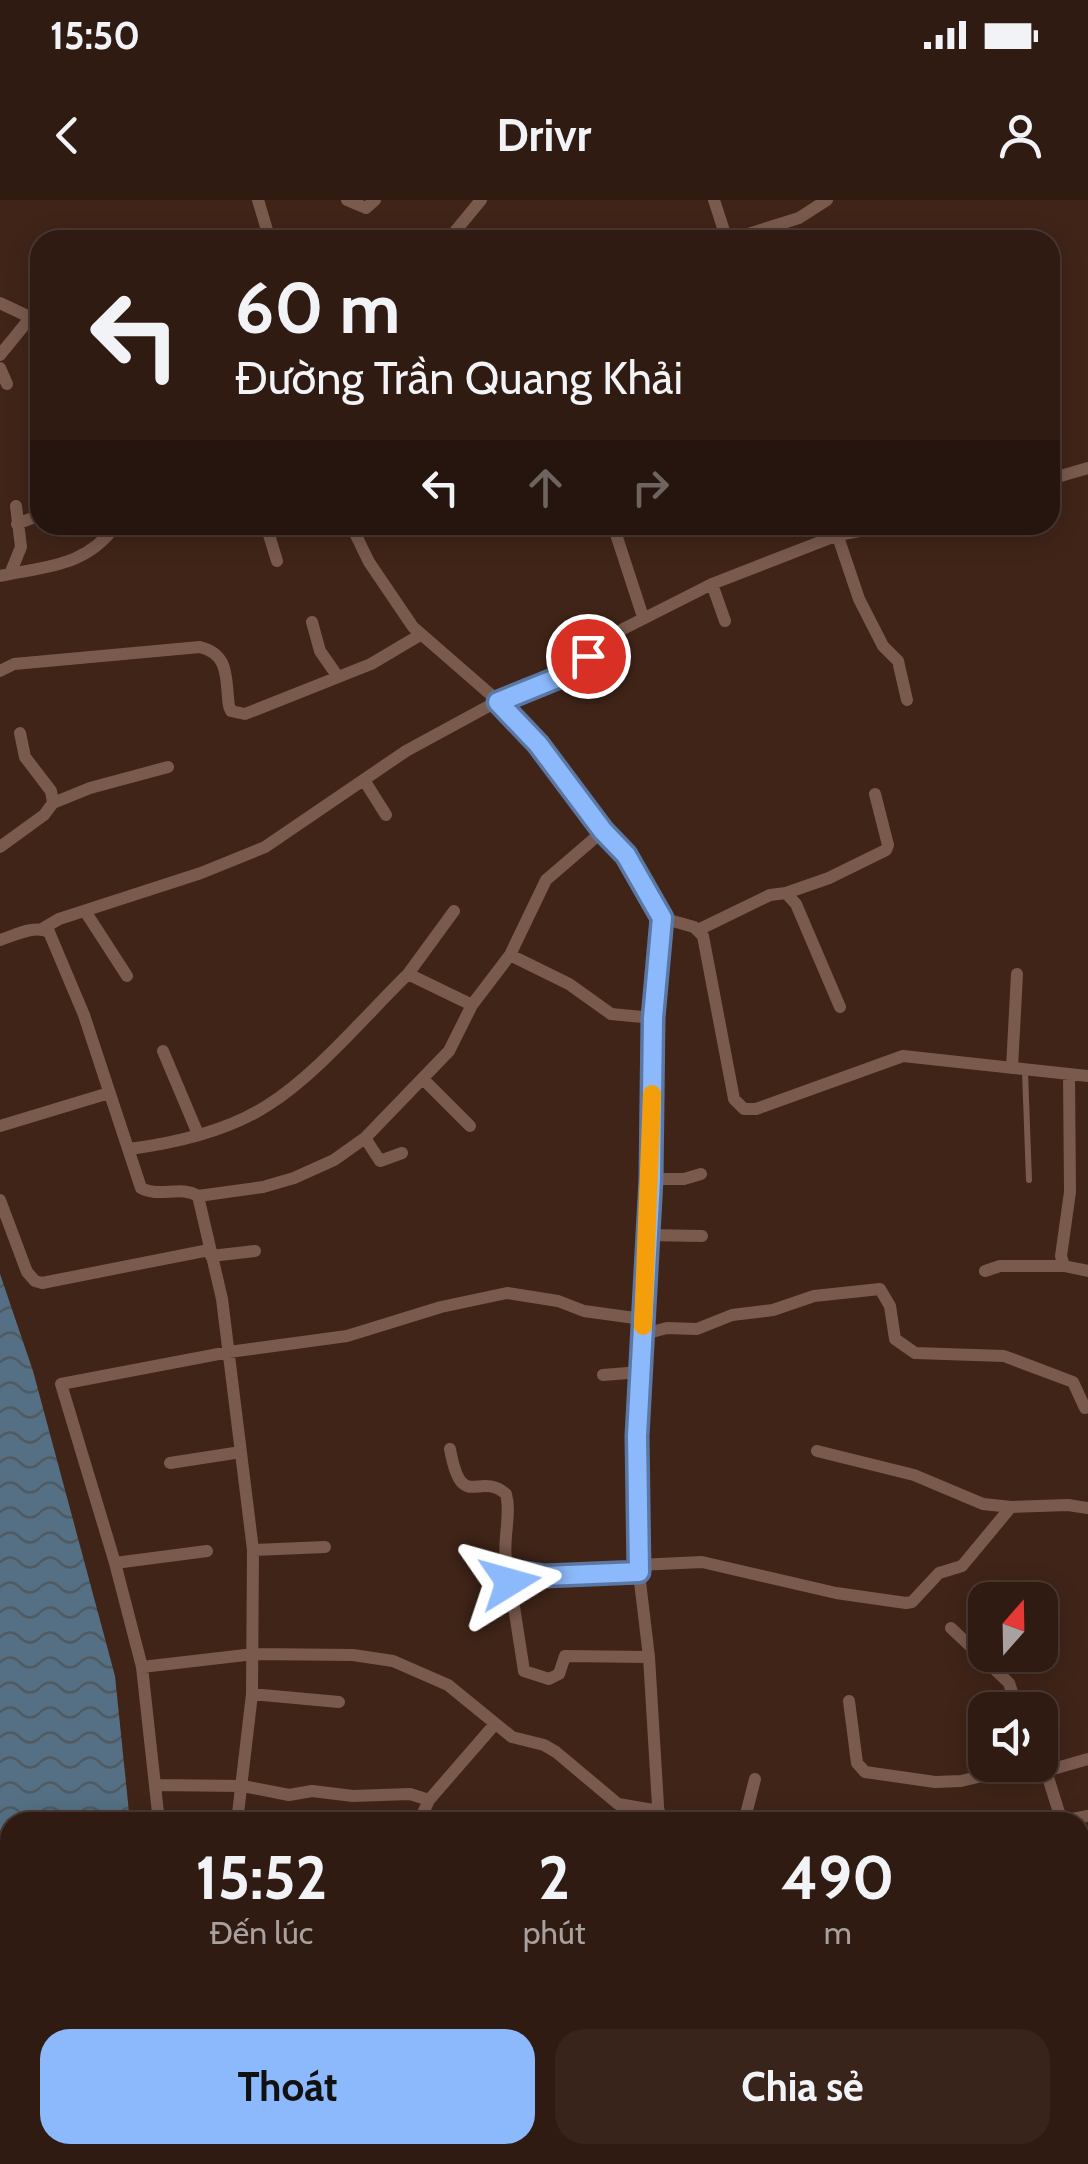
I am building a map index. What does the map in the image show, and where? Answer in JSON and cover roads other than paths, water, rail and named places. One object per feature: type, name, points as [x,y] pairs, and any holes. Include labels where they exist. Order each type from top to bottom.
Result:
[{"type":"street","points":[[258,200],[267,230]]},
{"type":"street","points":[[347,200],[366,208],[375,200]]},
{"type":"street","points":[[456,230],[481,200]]},
{"type":"street","points":[[714,200],[724,230]]},
{"type":"street","points":[[760,230],[799,218],[827,200]]},
{"type":"street","points":[[0,302],[30,316]]},
{"type":"street","points":[[0,355],[30,325]]},
{"type":"street","points":[[0,368],[8,384]]},
{"type":"street","points":[[1060,476],[1088,468]]},
{"type":"street","points":[[5,575],[20,553],[16,506]]},
{"type":"street","points":[[17,524],[30,519]]},
{"type":"street","points":[[5,575],[74,561],[108,535]]},
{"type":"street","points":[[269,535],[277,561]]},
{"type":"street","points":[[356,535],[369,562],[420,635],[498,702],[538,744],[603,831],[626,855],[662,918],[653,1018],[651,1179],[637,1436],[638,1568],[649,1657],[659,1812]]},
{"type":"street","points":[[616,535],[644,617]]},
{"type":"street","points":[[0,940],[201,874],[265,848],[406,751],[498,702],[560,677],[644,617],[825,535]]},
{"type":"street","points":[[838,535],[859,599],[883,646],[898,662],[907,700]]},
{"type":"street","points":[[712,584],[724,622]]},
{"type":"street","points":[[312,622],[320,651],[338,677]]},
{"type":"street","points":[[0,671],[14,664],[200,647],[216,654],[226,666],[229,706],[238,714],[294,697],[370,664],[420,635]]},
{"type":"street","points":[[20,733],[25,757],[51,792],[54,804]]},
{"type":"street","points":[[0,847],[54,804],[90,788],[168,767]]},
{"type":"street","points":[[364,780],[386,815]]},
{"type":"street","points":[[698,930],[770,895],[828,878],[886,850],[888,844],[875,794]]},
{"type":"street","points":[[198,1196],[263,1187],[294,1178],[334,1160],[365,1138],[449,1051],[472,1005],[510,955],[546,880],[603,831]]},
{"type":"street","points":[[786,893],[796,904],[840,1007]]},
{"type":"street","points":[[130,1150],[198,1134],[258,1112],[278,1098],[408,974],[454,910]]},
{"type":"street","points":[[85,911],[127,976]]},
{"type":"street","points":[[662,918],[698,930],[703,936],[734,1098],[744,1109],[756,1109],[902,1056],[1088,1076]]},
{"type":"street","points":[[42,929],[54,939],[141,1188],[151,1193],[191,1191],[198,1196],[216,1267],[253,1550],[252,1694],[239,1812]]},
{"type":"street","points":[[510,955],[569,984],[611,1014],[653,1018]]},
{"type":"street","points":[[408,974],[472,1005]]},
{"type":"street","points":[[1017,974],[1018,1068]]},
{"type":"street","points":[[163,1051],[198,1134]]},
{"type":"street","points":[[1064,1266],[1061,1256],[1070,1192],[1069,1074]]},
{"type":"street","points":[[424,1080],[470,1126]]},
{"type":"street","points":[[0,1126],[109,1094]]},
{"type":"street","points":[[365,1138],[380,1161],[402,1153]]},
{"type":"street","points":[[651,1179],[684,1179],[701,1174]]},
{"type":"street","points":[[0,1200],[28,1272],[42,1283],[210,1253],[255,1251]]},
{"type":"street","points":[[647,1235],[702,1236]]},
{"type":"street","points":[[985,1270],[1000,1266],[1064,1266],[1088,1271]]},
{"type":"street","points":[[644,1334],[667,1328],[697,1329],[732,1316],[772,1310],[814,1296],[880,1289],[890,1306],[895,1338],[911,1351],[1013,1358],[1073,1382],[1085,1408]]},
{"type":"street","points":[[158,1812],[142,1666],[61,1384],[229,1352],[347,1336],[428,1310],[508,1293],[558,1301],[584,1311],[642,1318]]},
{"type":"street","points":[[603,1375],[640,1372]]},
{"type":"street","points":[[450,1449],[455,1476],[461,1483],[472,1489],[495,1487],[506,1494],[506,1564],[512,1575],[524,1671],[550,1679],[559,1674],[565,1656],[649,1657]]},
{"type":"street","points":[[816,1451],[914,1475],[983,1504],[1088,1508]]},
{"type":"street","points":[[170,1463],[241,1452]]},
{"type":"street","points":[[512,1575],[518,1572],[545,1576],[702,1562],[801,1586],[906,1604],[939,1573],[962,1566],[1011,1507]]},
{"type":"street","points":[[253,1550],[325,1546]]},
{"type":"street","points":[[115,1563],[207,1551]]},
{"type":"street","points":[[951,1628],[1009,1683],[1012,1692]]},
{"type":"street","points":[[142,1666],[254,1654],[353,1654],[394,1661],[448,1686],[512,1737],[544,1745],[618,1804],[643,1812]]},
{"type":"street","points":[[252,1694],[339,1702]]},
{"type":"street","points":[[849,1701],[857,1763],[865,1772],[905,1780],[948,1782],[968,1778]]},
{"type":"street","points":[[424,1812],[429,1800],[495,1724]]},
{"type":"street","points":[[1058,1763],[1088,1758]]},
{"type":"street","points":[[747,1812],[755,1779]]},
{"type":"street","points":[[1049,1782],[1061,1812]]},
{"type":"street","points":[[156,1785],[243,1786],[289,1795],[312,1791],[352,1796],[410,1794],[429,1800]]},
{"type":"lane","points":[[1018,1068],[1029,1180]]},
{"type":"water","points":[[0,1274],[33,1371],[115,1676],[129,1812],[0,1812]]}]
